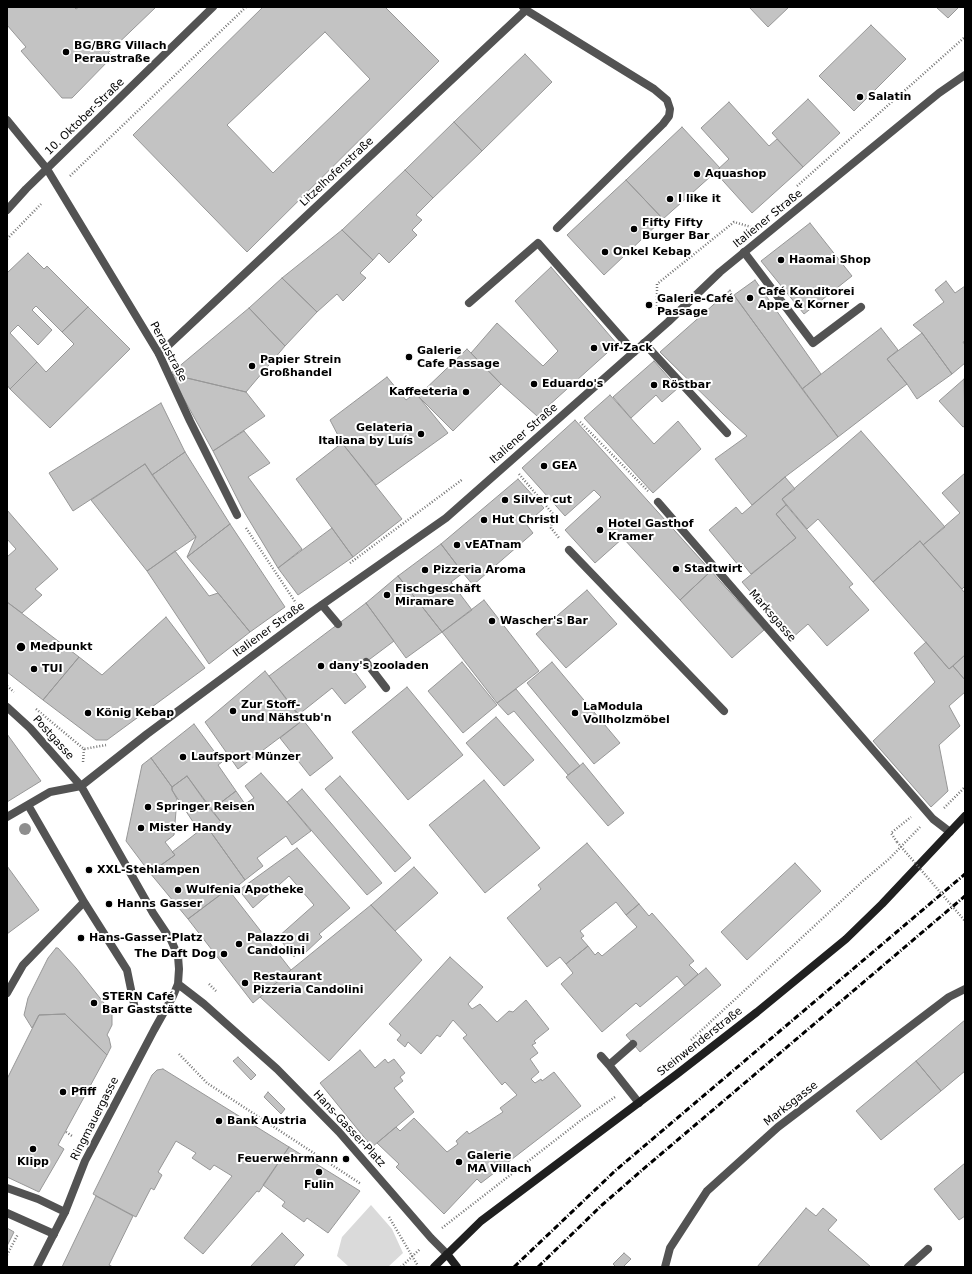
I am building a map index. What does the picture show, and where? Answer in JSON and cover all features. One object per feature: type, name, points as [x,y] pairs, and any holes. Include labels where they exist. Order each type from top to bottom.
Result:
[{"type":"main road","name":"Steinwenderstraße","points":[[434,1267],[481,1221],[639,1103],[757,1012],[846,939],[882,904],[965,816]]},
{"type":"main road","points":[[447,1254],[457,1267]]},
{"type":"street","name":"10. Oktober-Straße","points":[[7,210],[213,7]]},
{"type":"street","points":[[525,9],[654,89],[667,100],[670,109],[669,116],[663,124],[557,228]]},
{"type":"street","name":"Litzelhofenstraße","points":[[159,354],[525,9]]},
{"type":"street","name":"Italiener Straße","points":[[80,786],[147,734],[322,605],[446,518],[668,322],[720,272],[939,93],[965,75]]},
{"type":"street","name":"Peraustraße","points":[[7,120],[47,169],[159,354],[190,421],[237,515]]},
{"type":"street","points":[[470,303],[538,243],[634,352]]},
{"type":"street","points":[[744,252],[813,343],[861,307]]},
{"type":"street","points":[[644,343],[727,433]]},
{"type":"street","name":"Marksgasse","points":[[658,502],[933,819],[950,832]]},
{"type":"street","points":[[569,550],[724,711]]},
{"type":"street","points":[[322,605],[338,624]]},
{"type":"street","points":[[366,662],[386,688]]},
{"type":"street","name":"Postgasse","points":[[7,707],[30,728],[80,786]]},
{"type":"street","points":[[7,817],[50,792],[80,786],[153,913],[171,940],[178,956],[178,984]]},
{"type":"street","points":[[28,805],[84,902],[126,970],[135,1009]]},
{"type":"street","points":[[7,993],[22,965],[84,902]]},
{"type":"street","name":"Ringmauergasse","points":[[37,1267],[65,1212],[85,1161],[178,984]]},
{"type":"street","name":"Hans-Gasser-Platz","points":[[178,984],[204,1004],[277,1069],[339,1132],[431,1238],[447,1254]]},
{"type":"street","name":"Marksgasse","points":[[665,1267],[670,1248],[707,1190],[778,1127],[949,997],[965,988]]},
{"type":"street","points":[[609,1065],[633,1044]]},
{"type":"street","points":[[601,1056],[639,1103]]},
{"type":"street","points":[[7,1188],[38,1199],[65,1212]]},
{"type":"street","points":[[7,1213],[54,1234]]},
{"type":"street","points":[[908,1267],[928,1249]]},
{"type":"path","points":[[67,179],[246,7]]},
{"type":"path","points":[[797,186],[965,37]]},
{"type":"path","points":[[80,157],[85,162]]},
{"type":"path","points":[[7,239],[42,204]]},
{"type":"path","points":[[657,312],[657,284],[734,222],[754,228]]},
{"type":"path","points":[[576,417],[658,502]]},
{"type":"path","points":[[515,469],[553,514],[551,528],[569,550]]},
{"type":"path","points":[[347,565],[468,475]]},
{"type":"path","points":[[237,515],[296,603]]},
{"type":"path","points":[[290,608],[300,600]]},
{"type":"path","points":[[7,686],[19,696]]},
{"type":"path","points":[[32,706],[84,749],[109,745]]},
{"type":"path","points":[[686,1044],[858,885],[889,859],[923,825],[933,819],[965,787]]},
{"type":"path","points":[[914,814],[890,833],[965,921]]},
{"type":"path","points":[[179,1054],[207,1083],[364,1187]]},
{"type":"path","points":[[444,1225],[580,1122],[628,1088]]},
{"type":"path","points":[[66,1132],[72,1136]]},
{"type":"path","points":[[387,1214],[413,1256],[418,1267]]},
{"type":"path","points":[[7,1255],[18,1234]]},
{"type":"path","points":[[401,1267],[413,1256]]},
{"type":"shaded area","points":[[371,1205],[392,1229],[403,1253],[388,1267],[347,1267],[348,1266],[337,1256],[342,1237]]},
{"type":"building","name":"BG/BRG Villach Peraustraße","points":[[7,7],[74,7],[76,9],[79,7],[156,7],[108,53],[113,56],[72,98],[62,98],[21,51],[26,47],[7,25]]},
{"type":"building","points":[[263,7],[385,7],[439,61],[247,252],[133,135]],"holes":[[[325,32],[370,79],[273,173],[227,125]]]},
{"type":"building","points":[[749,7],[789,7],[768,27]]},
{"type":"building","points":[[936,7],[959,7],[948,18]]},
{"type":"building","points":[[871,25],[906,59],[854,111],[819,76]]},
{"type":"building","points":[[525,54],[552,82],[482,151],[454,122]]},
{"type":"building","points":[[808,99],[840,133],[803,167],[772,133]]},
{"type":"building","points":[[729,102],[769,146],[777,139],[803,167],[752,213],[715,172],[729,159],[701,128]]},
{"type":"building","points":[[454,122],[482,151],[433,198],[405,170]]},
{"type":"building","points":[[682,127],[720,168],[663,219],[626,180]]},
{"type":"building","points":[[405,170],[433,198],[416,215],[422,220],[412,230],[417,235],[389,263],[379,253],[373,260],[342,230]]},
{"type":"building","points":[[626,180],[663,219],[604,275],[567,235]]},
{"type":"building","points":[[810,223],[852,276],[804,314],[761,261]]},
{"type":"building","points":[[342,230],[373,260],[360,273],[366,278],[343,301],[337,294],[317,312],[282,278]]},
{"type":"building","points":[[28,253],[44,269],[47,266],[88,307],[62,332],[36,306],[32,310],[52,330],[38,345],[18,325],[10,333],[37,362],[10,389],[7,385],[7,273]]},
{"type":"building","points":[[551,267],[617,344],[537,416],[501,384],[471,353],[497,323],[543,366],[558,351],[515,301]]},
{"type":"building","points":[[282,278],[317,312],[285,346],[249,308]]},
{"type":"building","points":[[755,280],[821,374],[802,389],[734,295]]},
{"type":"building","points":[[946,281],[955,293],[965,286],[965,341],[963,342],[965,345],[965,363],[952,374],[922,333],[913,325],[944,302],[935,290]]},
{"type":"building","points":[[730,290],[838,437],[785,477],[752,505],[715,459],[747,436],[660,352]]},
{"type":"building","points":[[88,307],[130,349],[50,428],[10,389],[37,362],[46,372],[74,344],[62,332]]},
{"type":"building","points":[[249,308],[285,346],[246,392],[170,374]]},
{"type":"building","points":[[881,328],[898,350],[887,359],[907,384],[838,437],[802,389]]},
{"type":"building","points":[[922,333],[952,374],[917,399],[887,359]]},
{"type":"building","points":[[467,349],[501,384],[453,431],[418,396]]},
{"type":"building","points":[[654,361],[678,388],[662,402],[656,395],[631,418],[613,397]]},
{"type":"building","points":[[170,374],[246,392],[265,416],[213,451]]},
{"type":"building","points":[[387,377],[406,400],[417,392],[418,396],[448,433],[376,485],[342,443],[330,420]]},
{"type":"building","points":[[964,379],[965,426],[963,427],[939,401]]},
{"type":"building","points":[[610,395],[654,444],[678,421],[701,449],[653,493],[584,418]]},
{"type":"building","points":[[161,403],[185,452],[152,475],[145,464],[73,511],[49,473]]},
{"type":"building","points":[[575,420],[711,571],[680,600],[623,538],[595,563],[565,530],[601,497],[594,490],[565,516],[522,468]]},
{"type":"building","points":[[244,431],[270,463],[248,477],[302,549],[278,568],[243,510],[213,451]]},
{"type":"building","points":[[861,431],[945,527],[923,545],[920,541],[873,582],[818,519],[807,529],[782,499]]},
{"type":"building","points":[[342,443],[402,519],[353,557],[296,479]]},
{"type":"building","points":[[185,452],[230,524],[187,557],[196,537],[152,475]]},
{"type":"building","points":[[145,464],[196,537],[147,571],[91,500]]},
{"type":"building","points":[[965,473],[965,586],[962,589],[923,545],[960,513],[942,493]]},
{"type":"building","points":[[785,477],[795,489],[782,499],[786,505],[776,514],[796,538],[751,574],[742,563],[739,566],[709,530],[736,507],[742,514]]},
{"type":"building","points":[[518,479],[544,508],[526,524],[533,533],[473,585],[441,544]]},
{"type":"building","points":[[786,505],[853,584],[849,587],[869,610],[827,646],[808,624],[791,639],[742,582],[796,538],[776,514]]},
{"type":"building","points":[[7,510],[58,569],[35,589],[42,595],[22,613],[7,602],[7,557],[16,549],[7,539]]},
{"type":"building","points":[[230,524],[285,607],[250,632],[187,557]]},
{"type":"building","points":[[332,528],[353,557],[298,595],[278,568]]},
{"type":"building","points":[[920,541],[965,593],[965,655],[949,669],[873,582]]},
{"type":"building","points":[[441,544],[463,573],[451,582],[472,610],[442,632],[398,576]]},
{"type":"building","points":[[175,551],[209,596],[218,593],[250,632],[209,664],[147,571]]},
{"type":"building","points":[[711,571],[764,630],[732,658],[680,600]]},
{"type":"building","points":[[398,576],[442,632],[406,658],[366,603]]},
{"type":"building","points":[[587,590],[617,624],[566,668],[536,634]]},
{"type":"building","points":[[484,600],[539,671],[497,703],[442,632]]},
{"type":"building","points":[[7,602],[79,657],[43,700],[7,672]]},
{"type":"building","points":[[366,603],[394,641],[354,671],[366,687],[345,704],[332,688],[298,715],[269,676]]},
{"type":"building","points":[[166,617],[205,668],[107,740],[96,740],[43,700],[79,657],[102,675]]},
{"type":"building","points":[[926,642],[949,669],[953,666],[965,680],[965,692],[949,706],[960,726],[939,745],[948,791],[931,807],[873,741],[935,682],[914,653]]},
{"type":"building","points":[[965,655],[965,680],[953,666]]},
{"type":"building","points":[[462,662],[497,705],[463,733],[428,691]]},
{"type":"building","points":[[552,662],[620,743],[594,764],[527,683]]},
{"type":"building","points":[[265,671],[303,720],[238,769],[205,722]]},
{"type":"building","points":[[407,687],[463,755],[408,800],[352,732]]},
{"type":"building","points":[[516,689],[580,766],[568,775],[514,711],[508,715],[497,703]]},
{"type":"building","points":[[496,717],[534,760],[504,786],[466,743]]},
{"type":"building","points":[[303,720],[333,758],[310,776],[280,738]]},
{"type":"building","points":[[194,724],[222,762],[218,765],[236,791],[211,810],[187,776],[172,787],[151,758]]},
{"type":"building","points":[[7,734],[41,781],[7,802]]},
{"type":"building","points":[[151,758],[172,787],[177,799],[174,835],[165,842],[175,855],[150,873],[126,841],[142,765]]},
{"type":"building","points":[[583,763],[624,813],[608,826],[566,777]]},
{"type":"building","points":[[261,773],[311,831],[292,845],[286,836],[257,858],[263,866],[245,880],[210,831],[221,822],[211,810],[236,791],[245,804],[254,798],[245,786]]},
{"type":"building","points":[[187,776],[221,822],[210,831],[245,880],[230,892],[228,889],[188,919],[150,873],[175,855],[172,852],[199,831],[172,790],[172,787]]},
{"type":"building","points":[[340,776],[411,858],[395,872],[325,789]]},
{"type":"building","points":[[484,780],[540,848],[485,893],[429,825]]},
{"type":"building","points":[[302,789],[382,883],[367,895],[287,802]]},
{"type":"building","points":[[587,843],[639,904],[626,915],[616,902],[580,931],[584,936],[581,938],[588,946],[566,964],[560,957],[547,967],[507,918],[541,889],[538,885]]},
{"type":"building","points":[[297,848],[350,908],[319,934],[322,937],[305,953],[301,949],[294,957],[278,937],[314,905],[289,876],[253,908],[239,890]]},
{"type":"building","points":[[795,863],[821,891],[747,960],[721,932]]},
{"type":"building","points":[[7,866],[39,910],[7,934]]},
{"type":"building","points":[[414,867],[438,893],[395,931],[371,905]]},
{"type":"building","name":"Palazzo di Candolini","points":[[228,889],[291,970],[253,1003],[188,919]]},
{"type":"building","points":[[639,904],[649,916],[652,913],[694,961],[689,965],[698,974],[685,986],[677,976],[640,1007],[636,1003],[602,1032],[561,984],[573,973],[566,964],[588,946],[595,955],[598,952],[602,956],[637,927],[626,915]]},
{"type":"building","points":[[371,905],[422,960],[329,1061],[260,997]]},
{"type":"building","points":[[56,948],[58,948],[76,968],[112,1013],[112,1025],[107,1035],[111,1047],[107,1055],[65,1014],[39,1015],[32,1028],[24,1015],[28,998],[48,958]]},
{"type":"building","points":[[450,957],[483,987],[468,1004],[472,1009],[480,1004],[497,1022],[509,1011],[513,1012],[526,1000],[549,1029],[534,1041],[536,1043],[532,1045],[538,1053],[530,1059],[539,1072],[531,1079],[535,1083],[541,1079],[542,1081],[554,1072],[581,1106],[481,1183],[477,1179],[444,1214],[396,1167],[399,1164],[377,1143],[396,1127],[400,1131],[414,1118],[447,1152],[458,1144],[456,1141],[467,1131],[469,1134],[503,1112],[500,1108],[517,1095],[505,1082],[502,1085],[463,1038],[467,1035],[453,1020],[440,1037],[437,1035],[421,1054],[408,1042],[405,1047],[397,1040],[401,1035],[389,1024]]},
{"type":"building","points":[[706,968],[721,985],[640,1052],[626,1035]]},
{"type":"building","points":[[65,1014],[107,1055],[58,1145],[64,1149],[39,1192],[7,1177],[7,1079],[39,1015]]},
{"type":"building","points":[[965,1020],[965,1071],[941,1091],[916,1061]]},
{"type":"building","points":[[360,1050],[375,1068],[385,1059],[388,1063],[394,1059],[405,1073],[400,1077],[403,1081],[394,1088],[414,1112],[372,1147],[320,1083]]},
{"type":"building","points":[[238,1057],[256,1075],[251,1080],[233,1061]]},
{"type":"building","points":[[916,1061],[941,1091],[881,1140],[856,1111]]},
{"type":"building","points":[[163,1069],[289,1147],[259,1192],[257,1191],[203,1254],[184,1238],[232,1176],[214,1165],[210,1170],[192,1158],[196,1153],[176,1141],[158,1172],[162,1175],[154,1190],[151,1188],[136,1217],[93,1194],[152,1075],[157,1070]]},
{"type":"building","points":[[268,1092],[285,1109],[281,1114],[264,1097]]},
{"type":"building","points":[[289,1147],[360,1191],[328,1233],[307,1218],[304,1222],[282,1206],[285,1202],[263,1185]]},
{"type":"building","points":[[965,1163],[965,1216],[959,1220],[934,1189]]},
{"type":"building","points":[[96,1196],[133,1216],[109,1265],[113,1267],[62,1267]]},
{"type":"building","points":[[806,1208],[816,1216],[823,1208],[837,1220],[828,1230],[871,1267],[757,1267]]},
{"type":"building","points":[[7,1228],[14,1232],[7,1246]]},
{"type":"building","points":[[282,1233],[304,1255],[293,1267],[250,1267]]},
{"type":"building","points":[[624,1253],[631,1259],[623,1267],[616,1267],[613,1264]]},
{"type":"railway","points":[[514,1267],[616,1170],[965,874]]},
{"type":"railway","points":[[538,1267],[602,1205],[641,1171],[965,896]]},
{"type":"place","name":"BG/BRG Villach Peraustraße","points":[[66,52]]},
{"type":"place","name":"Salatin","points":[[860,97]]},
{"type":"place","name":"Aquashop","points":[[697,174]]},
{"type":"place","name":"I like it","points":[[670,199]]},
{"type":"place","name":"Fifty Fifty Burger Bar","points":[[634,229]]},
{"type":"place","name":"Onkel Kebap","points":[[605,252]]},
{"type":"place","name":"Haomai Shop","points":[[781,260]]},
{"type":"place","name":"Café Konditorei Appe & Korner","points":[[750,298]]},
{"type":"place","name":"Galerie-Café Passage","points":[[649,305]]},
{"type":"place","name":"Vif-Zack","points":[[594,348]]},
{"type":"place","name":"Galerie Cafe Passage","points":[[409,357]]},
{"type":"place","name":"Papier Strein Großhandel","points":[[252,366]]},
{"type":"place","name":"Eduardo's","points":[[534,384]]},
{"type":"place","name":"Röstbar","points":[[654,385]]},
{"type":"place","name":"Kaffeeteria","points":[[466,392]]},
{"type":"place","name":"Gelateria Italiana by Luís","points":[[421,434]]},
{"type":"place","name":"GEA","points":[[544,466]]},
{"type":"place","name":"Silver cut","points":[[505,500]]},
{"type":"place","name":"Hut Christl","points":[[484,520]]},
{"type":"place","name":"Hotel Gasthof Kramer","points":[[600,530]]},
{"type":"place","name":"vEATnam","points":[[457,545]]},
{"type":"place","name":"Stadtwirt","points":[[676,569]]},
{"type":"place","name":"Pizzeria Aroma","points":[[425,570]]},
{"type":"place","name":"Fischgeschäft Miramare","points":[[387,595]]},
{"type":"place","name":"Wascher's Bar","points":[[492,621]]},
{"type":"place","name":"Medpunkt","points":[[21,647]]},
{"type":"place","name":"dany's zooladen","points":[[321,666]]},
{"type":"place","name":"TUI","points":[[34,669]]},
{"type":"place","name":"Zur Stoff- und Nähstub'n","points":[[233,711]]},
{"type":"place","name":"König Kebap","points":[[88,713]]},
{"type":"place","name":"LaModula Vollholzmöbel","points":[[575,713]]},
{"type":"place","name":"Laufsport Münzer","points":[[183,757]]},
{"type":"place","name":"Springer Reisen","points":[[148,807]]},
{"type":"place","name":"Mister Handy","points":[[141,828]]},
{"type":"place","name":"XXL-Stehlampen","points":[[89,870]]},
{"type":"place","name":"Wulfenia Apotheke","points":[[178,890]]},
{"type":"place","name":"Hanns Gasser","points":[[109,904]]},
{"type":"place","name":"Hans-Gasser-Platz","points":[[81,938]]},
{"type":"place","name":"Palazzo di Candolini","points":[[239,944]]},
{"type":"place","name":"The Daft Dog","points":[[224,954]]},
{"type":"place","name":"Restaurant Pizzeria Candolini","points":[[245,983]]},
{"type":"place","name":"STERN Café Bar Gaststätte","points":[[94,1003]]},
{"type":"place","name":"Pfiff","points":[[63,1092]]},
{"type":"place","name":"Bank Austria","points":[[219,1121]]},
{"type":"place","name":"Klipp","points":[[33,1149]]},
{"type":"place","name":"Feuerwehrmann","points":[[346,1159]]},
{"type":"place","name":"Galerie MA Villach","points":[[459,1162]]},
{"type":"place","name":"Fulin","points":[[319,1172]]}]
